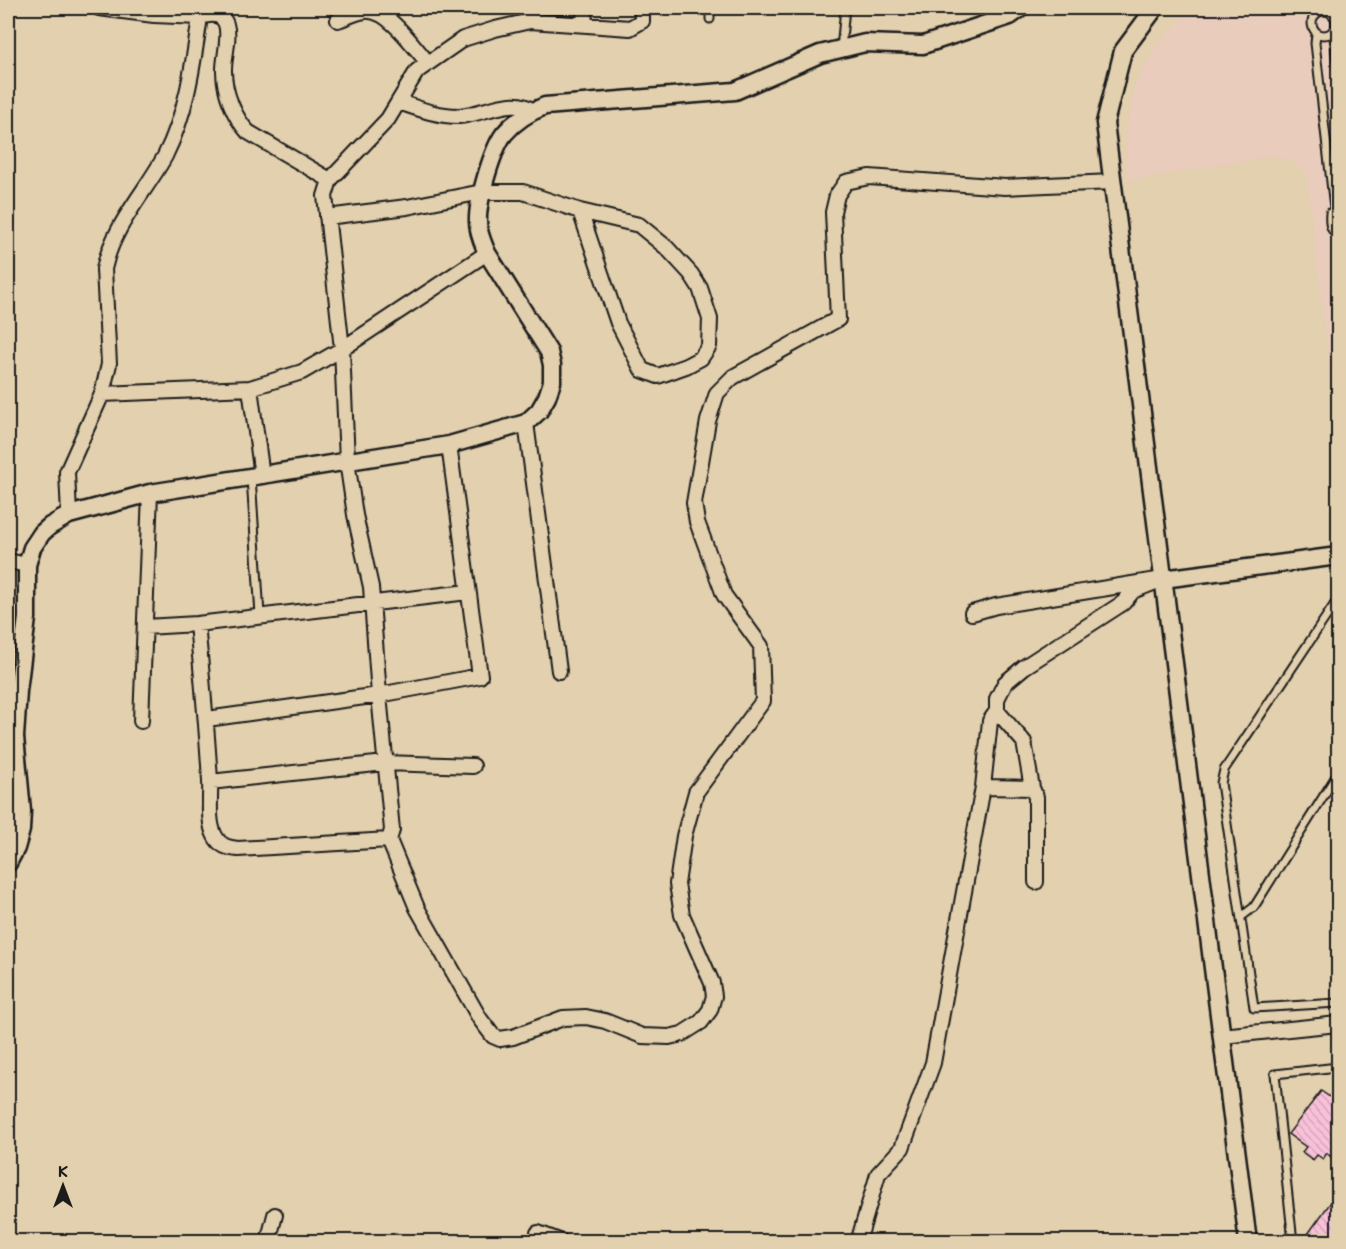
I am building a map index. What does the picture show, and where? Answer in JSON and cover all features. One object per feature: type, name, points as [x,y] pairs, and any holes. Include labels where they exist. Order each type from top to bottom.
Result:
[{"type":"street","points":[[99,8],[154,15],[218,17],[227,25],[229,40],[224,64],[225,78],[240,123],[248,132],[330,180]]},
{"type":"street","points":[[584,8],[585,24]]},
{"type":"street","points":[[642,8],[642,21],[630,28],[585,24],[530,14],[495,29],[463,39],[417,71],[388,119],[330,180],[324,196],[342,349],[347,461],[355,515],[371,587],[385,764],[393,830],[389,840],[417,908],[480,1019],[493,1036],[500,1039],[513,1037],[563,1018],[586,1017],[605,1021],[642,1036],[669,1037],[682,1034],[701,1022],[710,1010],[714,996],[712,983],[682,915],[677,884],[684,836],[696,792],[763,701],[761,646],[724,595],[697,522],[694,503],[708,421],[717,393],[733,377],[838,319],[833,212],[837,195],[846,182],[869,177],[1005,187],[1112,182]]},
{"type":"street","points":[[8,863],[16,848],[22,820],[15,737],[27,618],[27,565],[32,548],[50,526],[69,515],[150,493],[449,445],[526,423],[539,411],[548,397],[552,382],[549,352],[487,253],[478,223],[482,192],[496,148],[503,135],[515,123],[532,111],[546,106],[735,91],[820,54],[865,43],[923,45],[1010,16],[1021,8]]},
{"type":"street","points":[[1155,8],[1123,51],[1105,123],[1248,1242]]},
{"type":"street","points":[[338,20],[363,11],[373,11],[386,16],[428,63]]},
{"type":"street","points":[[69,515],[67,472],[102,394],[109,364],[104,269],[107,254],[118,230],[164,157],[177,130],[185,107],[200,17]]},
{"type":"street","points":[[399,102],[445,116],[477,114],[513,104],[526,106],[532,111]]},
{"type":"street","points":[[327,217],[407,207],[482,192],[523,192],[580,211],[639,225],[667,248],[691,274],[700,288],[710,319],[709,346],[701,358],[658,376],[642,370],[618,323],[580,211]]},
{"type":"street","points":[[102,394],[250,388],[302,372],[342,349],[487,253]]},
{"type":"street","points":[[250,388],[256,476]]},
{"type":"street","points":[[526,423],[560,671]]},
{"type":"street","points":[[207,720],[379,695],[480,676],[449,445]]},
{"type":"street","points":[[141,721],[150,493]]},
{"type":"street","points":[[972,613],[996,606],[1163,579],[1338,556]]},
{"type":"street","points":[[8,561],[27,565]]},
{"type":"street","points":[[858,1242],[879,1174],[902,1148],[933,1063],[983,787],[990,721],[997,711],[997,699],[1005,683],[1024,667],[1123,603],[1133,591],[1163,579]]},
{"type":"street","points":[[145,627],[197,624],[468,592]]},
{"type":"street","points":[[197,624],[207,720],[213,832],[222,845],[238,849],[389,840]]},
{"type":"street","points":[[997,711],[1024,742],[1032,788],[1036,797],[1036,882]]},
{"type":"street","points":[[210,782],[385,764],[473,766]]},
{"type":"street","points":[[983,787],[1032,788]]},
{"type":"street","points":[[1222,1036],[1338,1024]]},
{"type":"street","points":[[267,1242],[275,1215]]},
{"type":"street","points":[[537,1233],[562,1242]]},
{"type":"lane","points":[[710,8],[710,19]]},
{"type":"lane","points":[[841,49],[845,8]]},
{"type":"lane","points":[[1338,69],[1336,25],[1332,14],[1324,9],[1316,13],[1311,26],[1316,34],[1315,43],[1336,208],[1330,213],[1329,224],[1338,237]]},
{"type":"lane","points":[[1316,34],[1325,36],[1336,25]]},
{"type":"lane","points":[[256,476],[260,615]]},
{"type":"lane","points":[[1338,598],[1222,776],[1221,783],[1254,1008],[1338,1003]]},
{"type":"lane","points":[[1241,917],[1254,908],[1338,773]]},
{"type":"lane","points":[[1293,1242],[1275,1074],[1338,1067]]},
{"type":"shaded area","points":[[1188,8],[1338,8],[1338,424],[1336,425],[1306,173],[1288,160],[1273,156],[1126,181],[1126,133],[1133,91],[1145,63]]},
{"type":"building","points":[[1321,1091],[1338,1103],[1338,1147],[1331,1157],[1327,1153],[1323,1159],[1317,1155],[1313,1160],[1302,1152],[1306,1147],[1288,1134]]},
{"type":"building","points":[[1338,1192],[1338,1242],[1304,1242],[1303,1241]]}]
